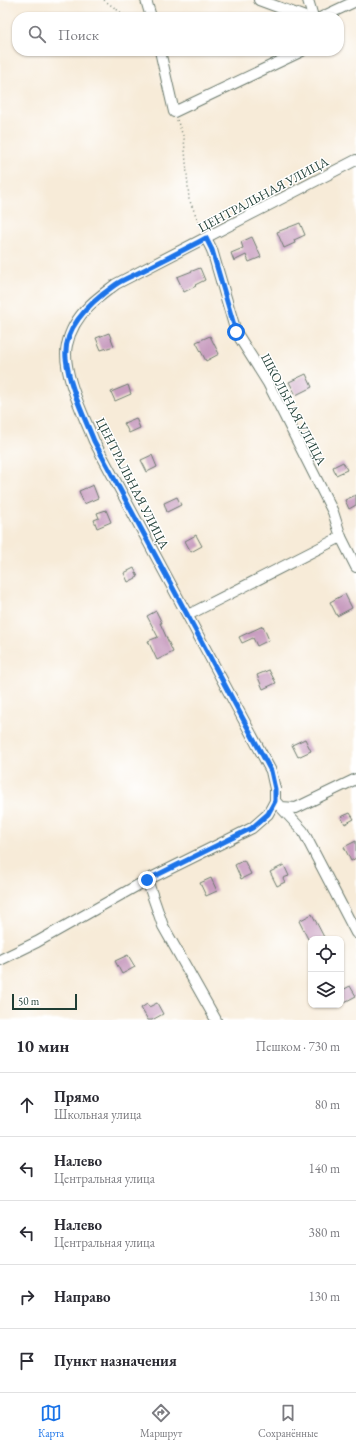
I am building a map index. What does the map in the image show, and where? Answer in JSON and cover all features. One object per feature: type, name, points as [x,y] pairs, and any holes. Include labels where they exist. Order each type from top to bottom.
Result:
[{"type":"street","points":[[146,0],[150,12]]},
{"type":"street","points":[[259,0],[291,12]]},
{"type":"street","points":[[308,0],[312,12]]},
{"type":"street","points":[[333,12],[356,1]]},
{"type":"street","points":[[161,56],[174,112],[292,56]]},
{"type":"street","name":"ЦЕНТРАЛЬНАЯ УЛИЦА","points":[[278,804],[271,771],[94,441],[76,398],[66,356],[67,345],[70,334],[78,319],[90,305],[116,284],[356,160]]},
{"type":"street","name":"ШКОЛЬНАЯ УЛИЦА","points":[[206,238],[212,250],[236,332],[268,383],[333,512],[341,537],[356,567]]},
{"type":"street","points":[[188,615],[341,537]]},
{"type":"street","points":[[278,804],[296,808],[356,779]]},
{"type":"street","points":[[0,960],[37,942],[147,880],[252,828],[278,804]]},
{"type":"street","points":[[278,804],[303,831],[356,933]]},
{"type":"street","points":[[147,880],[162,926],[216,1020]]},
{"type":"path","points":[[104,0],[120,12]]},
{"type":"path","points":[[174,112],[184,138],[189,199],[206,238]]},
{"type":"building","points":[[300,223],[305,235],[294,240],[295,243],[284,248],[277,232]]},
{"type":"building","points":[[252,237],[261,257],[249,262],[246,255],[234,261],[231,253],[243,248],[241,242]]},
{"type":"building","points":[[200,268],[205,280],[184,292],[177,277]]},
{"type":"building","points":[[109,333],[114,346],[101,350],[96,338]]},
{"type":"building","points":[[210,336],[219,354],[206,361],[196,342]]},
{"type":"building","points":[[306,374],[312,387],[296,395],[289,382]]},
{"type":"building","points":[[128,385],[131,394],[115,401],[111,392]]},
{"type":"building","points":[[136,418],[140,428],[129,433],[124,423]]},
{"type":"building","points":[[152,455],[157,467],[147,472],[141,460]]},
{"type":"building","points":[[343,462],[347,470],[336,475],[333,467]]},
{"type":"building","points":[[93,485],[98,498],[84,504],[79,491]]},
{"type":"building","points":[[356,495],[356,505],[349,509],[345,500]]},
{"type":"building","points":[[177,497],[181,505],[167,512],[164,503]]},
{"type":"building","points":[[106,510],[111,522],[97,528],[94,520],[99,518],[97,513]]},
{"type":"building","points":[[196,535],[202,546],[191,552],[185,541]]},
{"type":"building","points":[[134,568],[138,577],[128,582],[124,573]]},
{"type":"building","points":[[345,594],[352,608],[337,616],[330,602]]},
{"type":"building","points":[[156,611],[173,652],[157,660],[148,641],[158,637],[147,616]]},
{"type":"building","points":[[263,626],[269,640],[257,646],[253,638],[242,643],[239,637]]},
{"type":"building","points":[[269,670],[276,683],[263,689],[257,675]]},
{"type":"building","points":[[305,739],[311,751],[298,757],[292,745]]},
{"type":"building","points":[[350,813],[354,819],[345,824],[341,817]]},
{"type":"building","points":[[356,841],[356,858],[351,861],[344,847]]},
{"type":"building","points":[[244,860],[251,874],[241,879],[235,865]]},
{"type":"building","points":[[284,865],[289,876],[283,878],[285,882],[277,886],[270,872]]},
{"type":"building","points":[[211,878],[217,891],[206,896],[200,883]]},
{"type":"building","points":[[312,914],[323,936],[308,936],[308,939],[299,921]]},
{"type":"building","points":[[128,955],[135,967],[122,974],[115,961]]},
{"type":"building","points":[[350,986],[356,996],[344,1002],[344,989]]},
{"type":"building","points":[[157,1003],[163,1014],[152,1020],[148,1020],[141,1008],[147,1004],[149,1007]]},
{"type":"route","points":[[147,880],[252,828],[268,814],[275,801],[275,789],[271,771],[94,441],[76,398],[66,356],[67,345],[70,334],[78,319],[90,305],[116,284],[206,238],[212,250],[236,332]]}]
